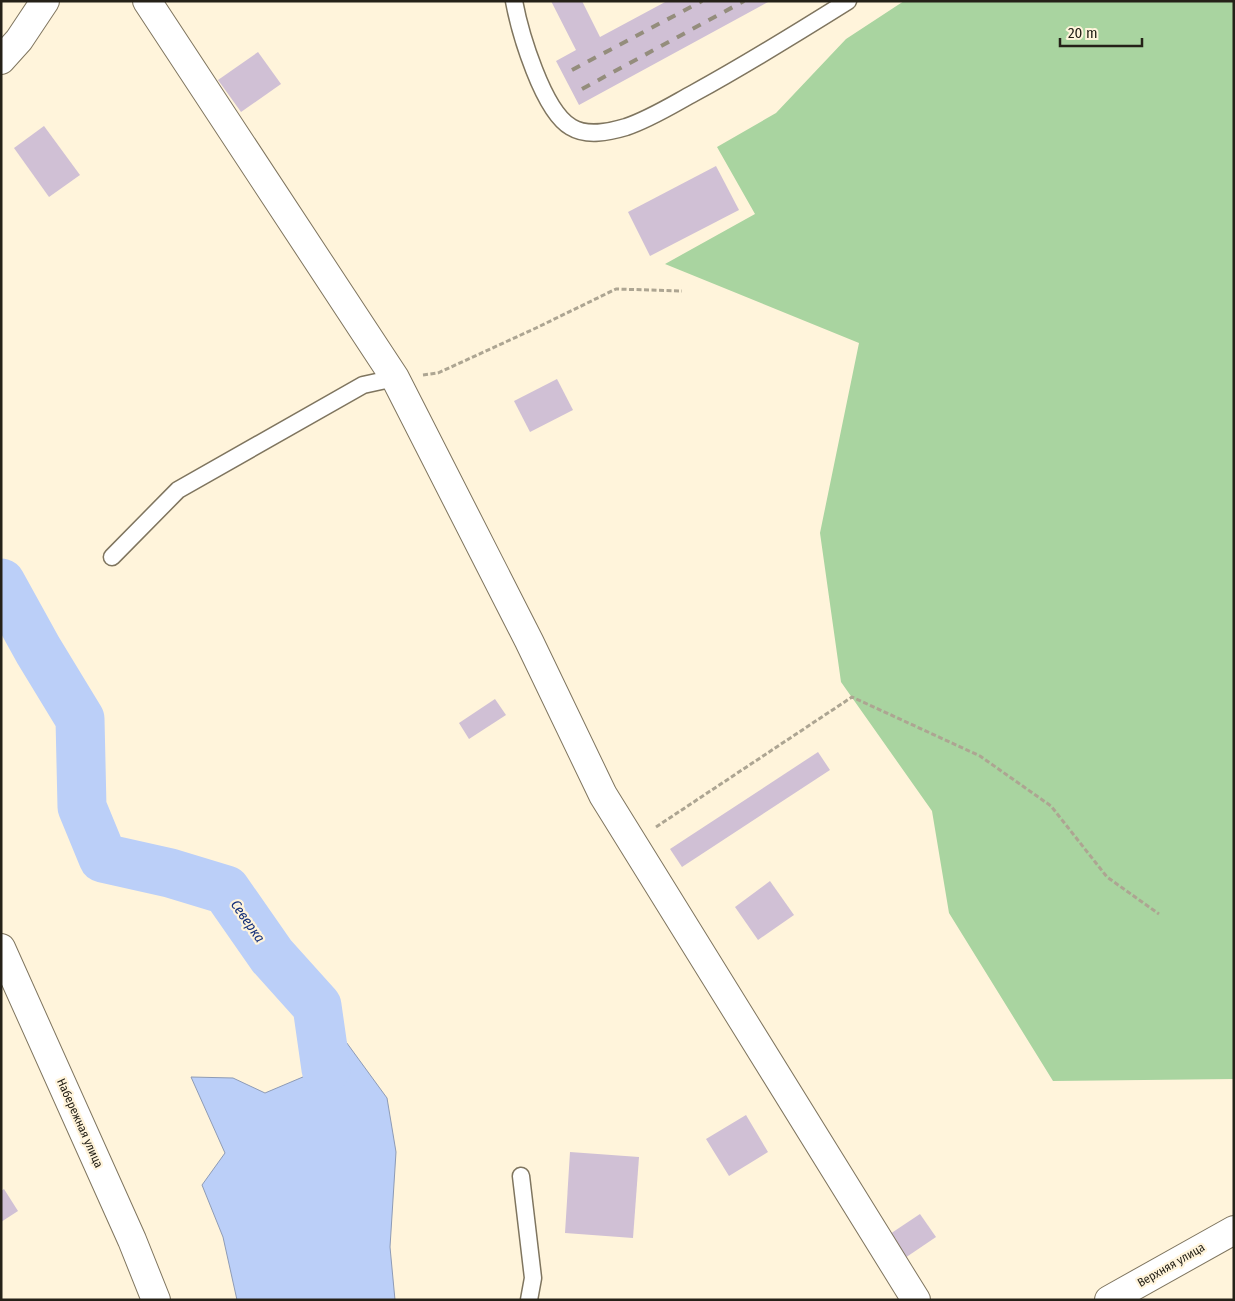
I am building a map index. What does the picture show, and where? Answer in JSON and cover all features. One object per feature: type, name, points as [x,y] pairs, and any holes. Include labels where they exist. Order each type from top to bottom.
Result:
[{"type":"street","points":[[1,60],[19,40],[45,1]]},
{"type":"street","points":[[147,1],[395,378],[528,641],[603,795],[916,1300]]},
{"type":"street","name":"Набережная улица","points":[[1,948],[132,1240],[156,1300]]},
{"type":"street","name":"Верхняя улица","points":[[1109,1300],[1234,1230]]},
{"type":"lane","points":[[514,1],[543,92],[552,108],[572,128],[597,133],[618,129],[645,120],[780,44],[848,1]]},
{"type":"lane","points":[[112,558],[178,490],[363,385],[395,378]]},
{"type":"lane","points":[[521,1176],[533,1278],[529,1300]]},
{"type":"path","points":[[395,378],[438,373],[616,289],[682,290]]},
{"type":"path","points":[[632,843],[852,697],[980,756],[1051,806],[1107,877],[1159,914]]},
{"type":"green space","points":[[904,1],[1234,1],[1234,1079],[1053,1081],[949,913],[932,811],[841,682],[820,533],[859,343],[665,264],[755,214],[717,147],[776,113],[846,39]]},
{"type":"water","points":[[314,998],[387,1098],[396,1152],[390,1247],[395,1300],[237,1300],[223,1237],[202,1185],[225,1153],[191,1077],[233,1078],[265,1093],[317,1071]]},
{"type":"building","points":[[551,1],[582,1],[600,37],[667,1],[770,1],[579,105],[556,61],[576,50]]},
{"type":"building","points":[[258,52],[281,84],[241,112],[218,80]]},
{"type":"building","points":[[44,126],[80,175],[49,197],[14,148]]},
{"type":"building","points":[[716,166],[739,210],[650,256],[628,212]]},
{"type":"building","points":[[557,379],[573,410],[530,432],[514,401]]},
{"type":"building","points":[[495,699],[506,715],[469,739],[459,723]]},
{"type":"building","points":[[818,752],[830,770],[682,867],[670,849]]},
{"type":"building","points":[[770,881],[794,915],[758,940],[735,907]]},
{"type":"building","points":[[746,1115],[768,1152],[729,1176],[706,1139]]},
{"type":"building","points":[[570,1152],[639,1157],[633,1238],[565,1233]]},
{"type":"building","points":[[4,1189],[18,1211],[1,1222],[1,1191]]},
{"type":"building","points":[[920,1214],[936,1237],[905,1258],[890,1234]]},
{"type":"waterway","name":"Северка","points":[[1,583],[38,650],[80,719],[82,807],[103,858],[170,873],[226,890],[272,956],[317,1006],[326,1069]]},
{"type":"railway","points":[[572,70],[702,1]]},
{"type":"railway","points":[[582,89],[744,1]]}]
